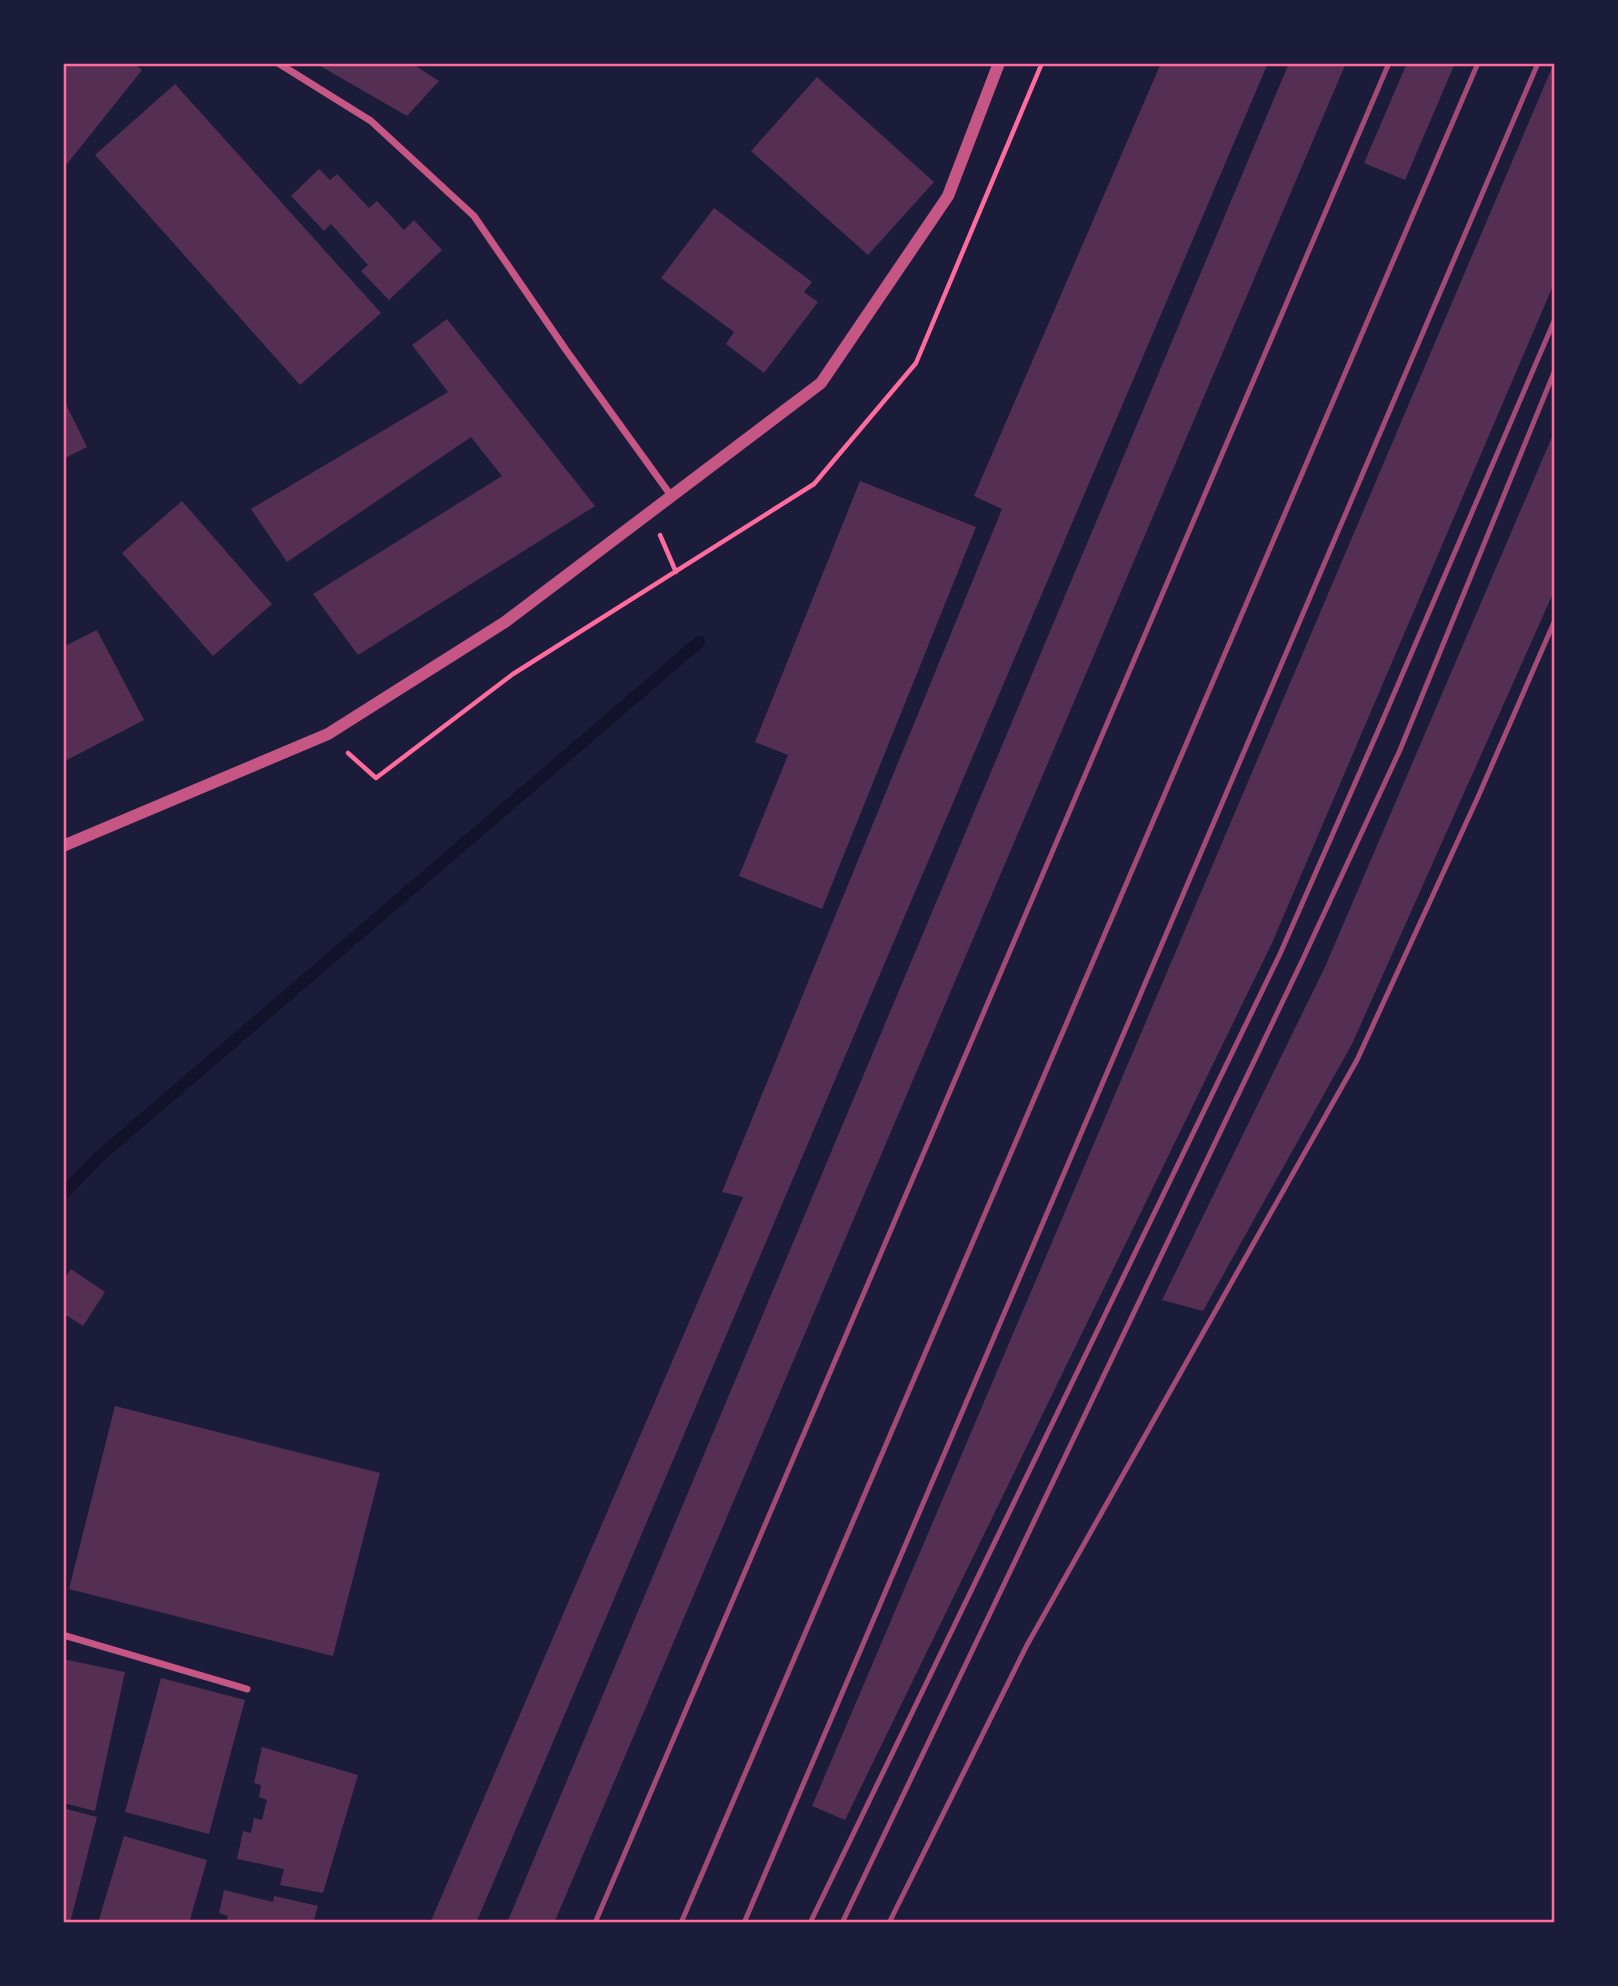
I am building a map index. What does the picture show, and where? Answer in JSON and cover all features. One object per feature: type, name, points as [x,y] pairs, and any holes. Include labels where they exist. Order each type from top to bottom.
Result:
[{"type":"street","points":[[278,63],[371,121],[474,216],[672,497]]},
{"type":"street","points":[[63,846],[328,734],[505,622],[821,383],[948,196],[999,63]]},
{"type":"street","points":[[63,1635],[247,1689]]},
{"type":"path","points":[[328,734],[376,778],[513,674]]},
{"type":"building","points":[[63,63],[133,63],[142,70],[63,169]]},
{"type":"building","points":[[315,63],[411,63],[439,81],[407,116]]},
{"type":"building","points":[[1161,63],[1268,63],[476,1923],[430,1923],[743,1197],[722,1192],[1002,509],[974,496]]},
{"type":"building","points":[[1289,63],[1346,63],[554,1923],[507,1923]]},
{"type":"building","points":[[1407,63],[1455,63],[1405,180],[1364,163]]},
{"type":"building","points":[[1554,63],[1555,281],[1272,943],[845,1820],[812,1806]]},
{"type":"building","points":[[817,77],[934,182],[868,255],[751,151]]},
{"type":"building","points":[[175,84],[381,313],[300,385],[95,155]]},
{"type":"building","points":[[319,169],[330,180],[337,174],[369,208],[377,201],[404,230],[414,220],[442,250],[389,300],[361,271],[368,265],[331,224],[324,231],[291,196]]},
{"type":"building","points":[[714,208],[812,282],[804,292],[818,302],[764,373],[726,344],[734,332],[661,278]]},
{"type":"building","points":[[447,319],[595,506],[358,655],[313,594],[502,476],[471,437],[287,562],[251,509],[448,392],[412,345]]},
{"type":"building","points":[[63,398],[87,447],[63,459]]},
{"type":"building","points":[[1555,430],[1555,589],[1352,1044],[1203,1311],[1162,1300],[1325,967]]},
{"type":"building","points":[[860,481],[976,527],[822,909],[739,876],[788,755],[755,742]]},
{"type":"building","points":[[182,501],[272,604],[213,656],[122,553]]},
{"type":"building","points":[[97,630],[144,720],[63,762],[63,647]]},
{"type":"building","points":[[71,1269],[105,1292],[83,1326],[63,1313],[63,1281]]},
{"type":"building","points":[[115,1406],[380,1473],[333,1656],[69,1589]]},
{"type":"building","points":[[63,1659],[125,1672],[95,1811],[63,1803]]},
{"type":"building","points":[[161,1678],[245,1700],[209,1834],[125,1812]]},
{"type":"building","points":[[262,1747],[358,1775],[323,1893],[280,1885],[284,1869],[237,1859],[243,1831],[251,1833],[254,1818],[262,1820],[267,1800],[259,1797],[261,1785],[254,1783]]},
{"type":"building","points":[[63,1808],[97,1817],[70,1923],[63,1923]]},
{"type":"building","points":[[124,1836],[207,1860],[189,1923],[98,1923]]},
{"type":"building","points":[[224,1890],[273,1902],[274,1896],[318,1906],[313,1923],[226,1923],[228,1916],[219,1913]]},
{"type":"waterway","points":[[63,1194],[100,1156],[699,642]]},
{"type":"railway","points":[[595,1923],[1389,63]]},
{"type":"railway","points":[[681,1923],[1478,63]]},
{"type":"railway","points":[[744,1923],[1538,63]]},
{"type":"railway","points":[[810,1923],[1280,954],[1555,319]]},
{"type":"railway","points":[[842,1923],[1302,961],[1400,750],[1555,370]]},
{"type":"railway","points":[[889,1923],[1027,1645],[1357,1060],[1478,797],[1555,620]]}]
